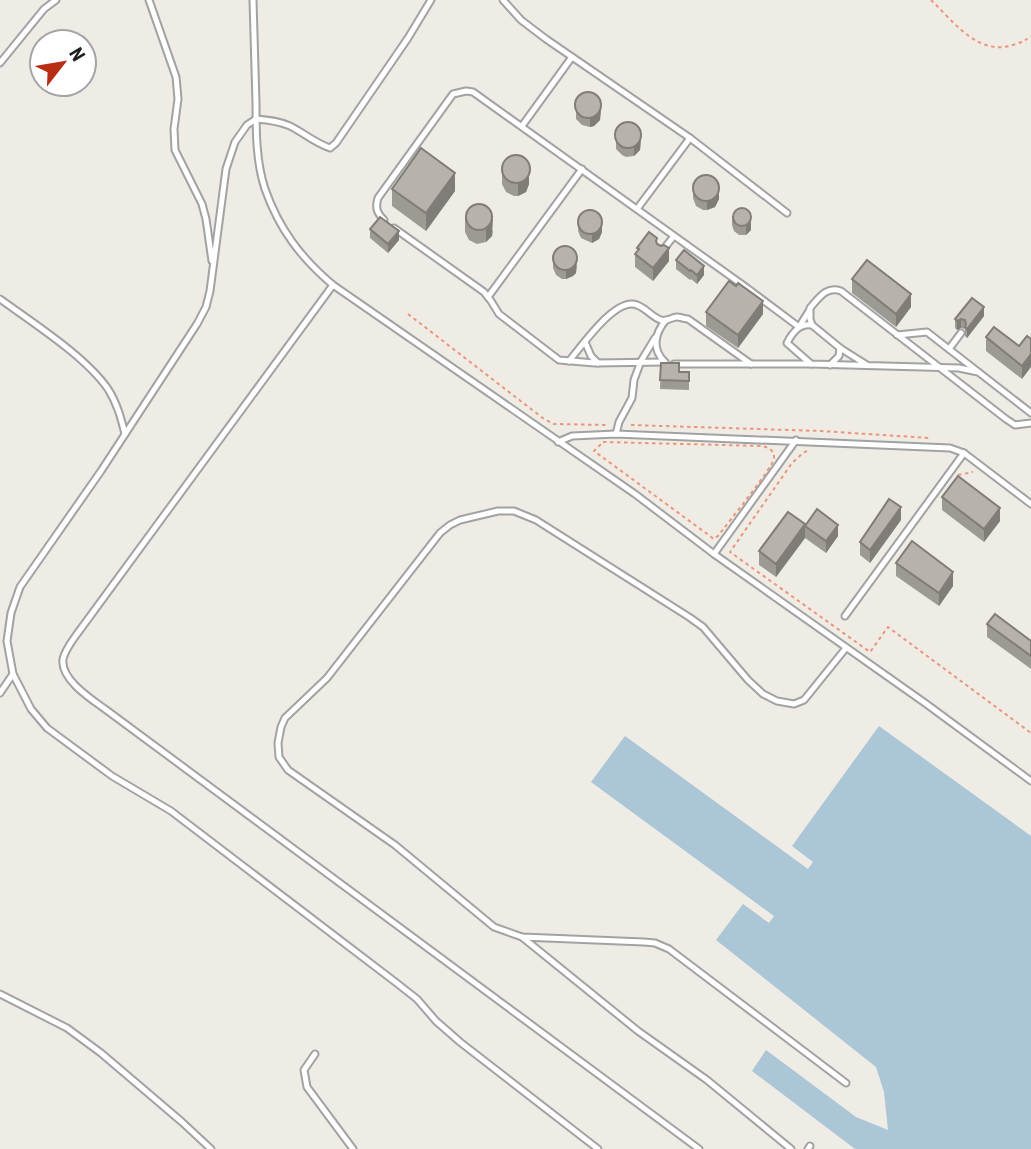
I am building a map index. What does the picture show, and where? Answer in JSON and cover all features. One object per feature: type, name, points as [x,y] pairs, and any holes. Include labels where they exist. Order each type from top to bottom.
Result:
[{"type":"lane","points":[[0,63],[44,9],[56,0]]},
{"type":"lane","points":[[149,0],[176,77],[178,99],[174,129],[175,150],[202,204],[213,268]]},
{"type":"lane","points":[[253,0],[258,159],[264,188],[279,222],[294,246],[318,272],[635,494],[1031,781]]},
{"type":"lane","points":[[431,0],[408,38],[330,148],[317,144],[278,122],[256,119],[247,125],[235,142],[226,169],[208,299],[197,324],[101,471],[20,587],[11,613],[7,641],[13,674],[31,709],[47,729],[112,776],[171,811],[417,999],[436,1021],[460,1042],[598,1149]]},
{"type":"lane","points":[[503,0],[521,20],[690,138],[787,212]]},
{"type":"lane","points":[[522,125],[572,57]]},
{"type":"lane","points":[[799,327],[473,92],[453,94],[378,198],[377,212],[383,220],[484,292],[499,314],[559,360],[598,363],[867,365],[976,370]]},
{"type":"lane","points":[[638,209],[690,138]]},
{"type":"lane","points":[[488,297],[582,169]]},
{"type":"lane","points":[[660,254],[674,236]]},
{"type":"lane","points":[[333,285],[77,634],[63,659],[64,667],[69,678],[96,703],[699,1149]]},
{"type":"lane","points":[[811,364],[787,343],[822,294],[836,289],[1006,419],[1015,425],[1031,423]]},
{"type":"lane","points":[[0,299],[64,346],[107,387],[117,407],[125,434]]},
{"type":"lane","points":[[569,361],[618,307],[637,305],[661,320],[678,317],[688,319],[751,364]]},
{"type":"lane","points":[[809,311],[812,325]]},
{"type":"lane","points":[[616,434],[632,398],[634,380],[641,362],[666,320]]},
{"type":"lane","points":[[799,327],[812,325],[867,365]]},
{"type":"lane","points":[[897,335],[927,332],[1031,413]]},
{"type":"lane","points":[[949,349],[961,333]]},
{"type":"lane","points":[[656,335],[657,352],[666,362]]},
{"type":"lane","points":[[585,342],[591,356],[598,363]]},
{"type":"lane","points":[[830,365],[839,356],[841,348]]},
{"type":"lane","points":[[976,370],[981,361]]},
{"type":"lane","points":[[558,442],[572,436],[616,434],[950,448],[964,453],[1031,504]]},
{"type":"lane","points":[[715,554],[796,440]]},
{"type":"lane","points":[[845,616],[964,453]]},
{"type":"lane","points":[[846,648],[804,700],[794,704],[777,701],[763,694],[748,680],[703,627],[536,520],[514,511],[498,512],[460,520],[440,533],[327,678],[285,718],[278,743],[279,757],[288,770],[395,845],[494,927],[522,937],[644,942],[669,949],[846,1083]]},
{"type":"lane","points":[[0,692],[13,674]]},
{"type":"lane","points":[[522,937],[638,1031],[707,1080],[790,1149]]},
{"type":"lane","points":[[0,994],[67,1028],[101,1053],[211,1149]]},
{"type":"lane","points":[[314,1054],[304,1070],[307,1087],[353,1149]]},
{"type":"path","points":[[931,0],[976,42],[991,47],[1007,47],[1031,36]]},
{"type":"path","points":[[408,314],[554,424],[821,431],[928,438]]},
{"type":"path","points":[[603,442],[764,446],[773,452],[774,458],[719,535],[713,539],[594,451],[603,442]]},
{"type":"path","points":[[811,450],[792,463],[730,552],[870,652],[888,626],[1031,733]]},
{"type":"path","points":[[956,477],[977,472]]},
{"type":"water","points":[[879,726],[1031,836],[1031,1149],[855,1149],[752,1071],[766,1050],[856,1117],[888,1130],[884,1092],[876,1067],[716,940],[743,904],[769,923],[774,916],[591,782],[625,736],[808,869],[813,862],[792,846]]},
{"type":"building","points":[[588,92],[597,96],[601,105],[597,114],[588,118],[579,114],[575,105],[579,96]]},
{"type":"building","points":[[628,122],[637,126],[641,135],[637,144],[628,148],[619,144],[615,135],[619,126]]},
{"type":"building","points":[[421,148],[455,173],[426,213],[392,189]]},
{"type":"building","points":[[516,155],[526,159],[530,169],[526,179],[516,183],[506,179],[502,169],[506,159]]},
{"type":"building","points":[[706,175],[715,179],[719,188],[715,197],[706,201],[697,197],[693,188],[697,179]]},
{"type":"building","points":[[479,204],[489,207],[492,217],[489,227],[479,230],[469,227],[466,217],[469,207]]},
{"type":"building","points":[[738,208],[746,208],[751,217],[749,224],[738,226],[733,221],[733,213]]},
{"type":"building","points":[[590,210],[598,214],[602,222],[598,230],[590,234],[582,230],[578,222],[582,214]]},
{"type":"building","points":[[380,217],[399,231],[388,244],[370,229]]},
{"type":"building","points":[[649,232],[657,238],[657,244],[669,248],[653,268],[635,254]]},
{"type":"building","points":[[565,246],[573,250],[577,258],[573,266],[565,270],[557,266],[553,258],[557,250]]},
{"type":"building","points":[[684,250],[704,266],[697,275],[676,260]]},
{"type":"building","points":[[867,260],[911,294],[896,314],[852,279]]},
{"type":"building","points":[[729,281],[736,286],[738,283],[763,301],[738,335],[706,312]]},
{"type":"building","points":[[972,298],[984,307],[967,329],[965,320],[955,319]]},
{"type":"building","points":[[994,327],[1019,346],[1027,336],[1031,339],[1031,354],[1022,366],[986,337]]},
{"type":"building","points":[[661,363],[679,363],[679,372],[689,372],[689,381],[660,380]]},
{"type":"building","points":[[958,476],[1000,508],[984,529],[942,497]]},
{"type":"building","points":[[889,499],[901,507],[870,550],[860,542]]},
{"type":"building","points":[[817,509],[838,525],[826,541],[805,526]]},
{"type":"building","points":[[788,512],[805,524],[776,564],[759,551]]},
{"type":"building","points":[[912,541],[953,572],[939,593],[896,563]]},
{"type":"building","points":[[995,614],[1031,641],[1031,656],[987,624]]}]
